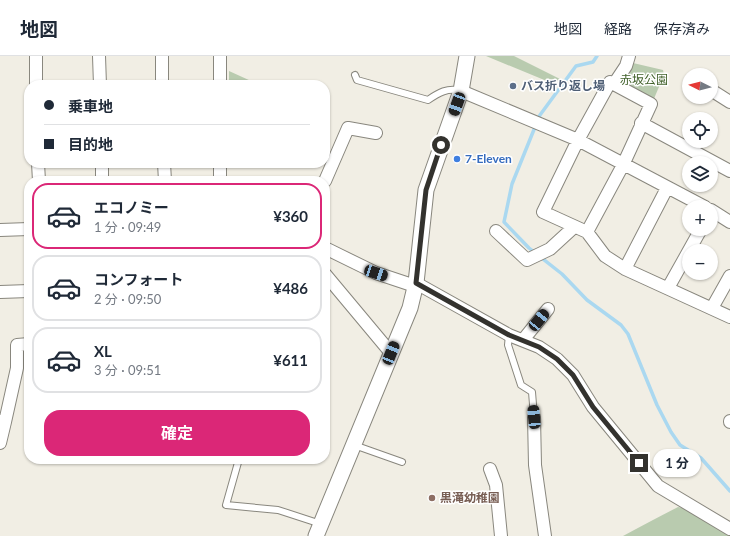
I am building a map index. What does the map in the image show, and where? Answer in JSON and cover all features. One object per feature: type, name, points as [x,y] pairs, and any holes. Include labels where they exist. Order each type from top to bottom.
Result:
[{"type":"street","points":[[36,56],[36,80]]},
{"type":"street","points":[[99,56],[100,80]]},
{"type":"street","points":[[162,56],[162,80]]},
{"type":"street","points":[[220,56],[220,80]]},
{"type":"street","points":[[319,530],[410,308],[416,284],[426,190],[461,91],[467,56]]},
{"type":"street","points":[[614,84],[626,66],[629,56]]},
{"type":"street","points":[[587,232],[623,165],[651,104],[610,82],[578,140],[543,212],[574,228],[587,232],[605,256],[625,269],[730,317]]},
{"type":"street","points":[[461,91],[578,140],[690,200]]},
{"type":"street","points":[[718,94],[730,102]]},
{"type":"street","points":[[641,123],[730,171]]},
{"type":"street","points":[[327,176],[348,128],[376,133]]},
{"type":"street","points":[[625,269],[667,188]]},
{"type":"street","points":[[718,214],[730,222]]},
{"type":"street","points":[[496,232],[527,260],[550,249],[574,228]]},
{"type":"street","points":[[0,230],[24,229]]},
{"type":"street","points":[[668,288],[697,236]]},
{"type":"street","points":[[330,250],[376,273],[416,284],[509,335],[539,347],[557,359],[573,375],[593,407],[658,486],[730,529]]},
{"type":"street","points":[[712,308],[730,276]]},
{"type":"street","points":[[330,280],[391,353]]},
{"type":"street","points":[[0,292],[24,291]]},
{"type":"street","points":[[523,340],[548,309]]},
{"type":"street","points":[[0,443],[2,422],[17,368],[17,344],[24,344]]},
{"type":"street","points":[[534,417],[535,465],[545,536]]},
{"type":"street","points":[[490,469],[496,485],[501,536]]},
{"type":"lane","points":[[355,75],[357,80],[428,100],[440,92],[454,88],[461,91]]},
{"type":"lane","points":[[509,335],[508,345],[521,385],[532,392],[534,417]]},
{"type":"lane","points":[[354,445],[402,462]]},
{"type":"lane","points":[[238,464],[226,505],[278,510],[319,530]]},
{"type":"green space","points":[[486,56],[514,56],[560,79],[554,84]]},
{"type":"green space","name":"赤坂公園","points":[[633,63],[663,70],[664,75],[653,101],[621,84]]},
{"type":"green space","points":[[229,71],[249,80],[229,80]]},
{"type":"green space","points":[[678,507],[689,509],[730,536],[623,536],[643,525]]},
{"type":"waterway","points":[[597,56],[593,62],[576,66],[540,115],[512,184],[504,222],[529,248],[562,274],[587,300],[621,325],[628,334],[657,405],[671,432],[680,445],[701,458],[730,491]]},
{"type":"place","name":"バス折り返し場","points":[[513,86]]},
{"type":"place","name":"7-Eleven","points":[[457,159]]},
{"type":"place","name":"黒滝幼稚園","points":[[432,498]]},
{"type":"route","points":[[441,145],[426,190],[416,283],[509,335],[539,347],[557,359],[573,375],[593,407],[639,463]]}]
